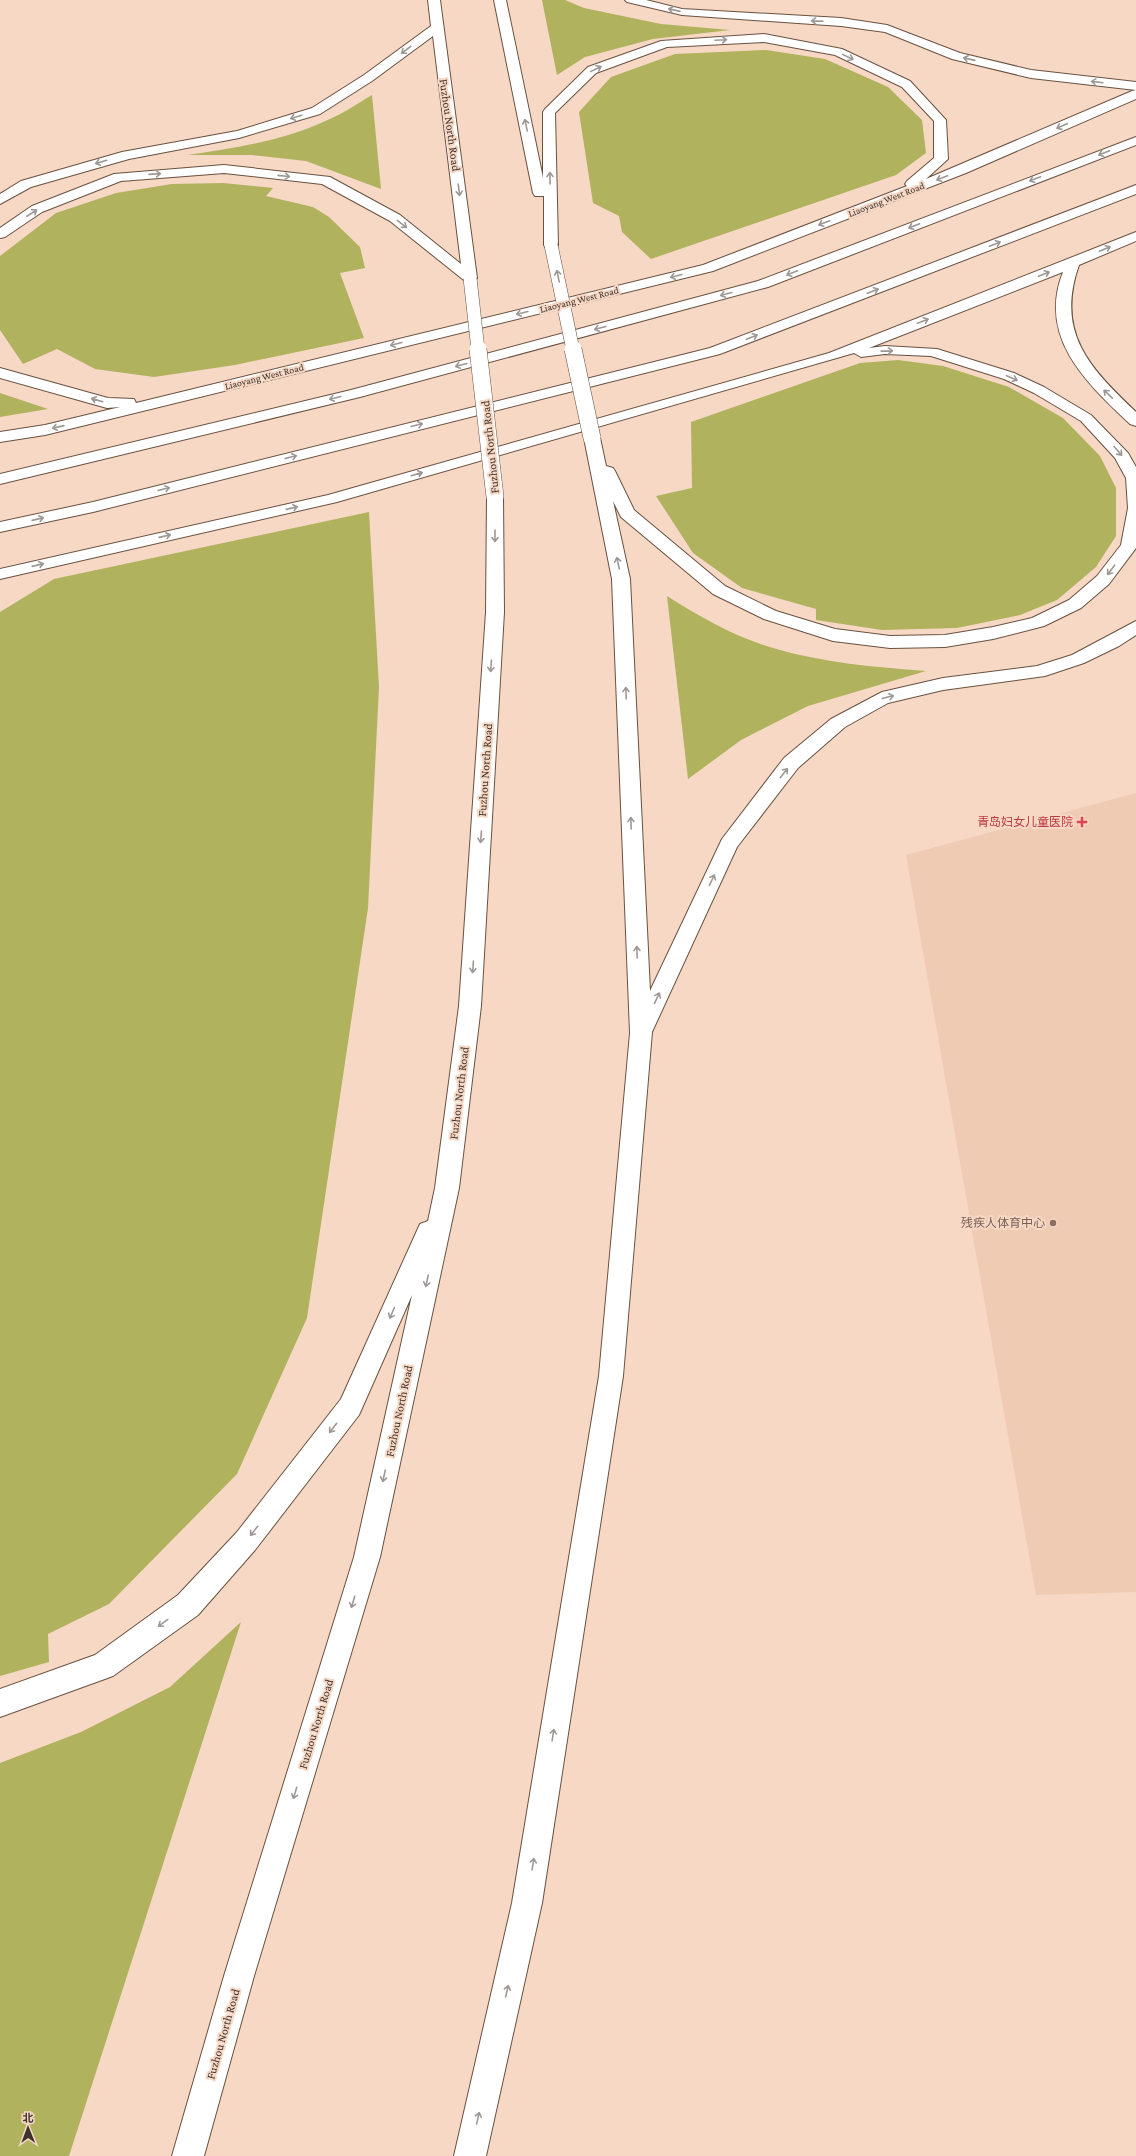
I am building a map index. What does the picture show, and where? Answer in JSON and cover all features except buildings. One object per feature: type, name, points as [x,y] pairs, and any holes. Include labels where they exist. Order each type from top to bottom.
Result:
[{"type":"main road","name":"Fuzhou North Road","points":[[188,2156],[239,1976],[367,1556],[447,1188],[470,1006],[495,612],[495,497],[470,278],[434,0]]},
{"type":"main road","points":[[470,2156],[527,1903],[611,1376],[641,1033],[621,579],[500,0]]},
{"type":"main road","points":[[632,0],[682,12],[771,19],[841,22],[872,27],[887,30],[956,56],[1031,74],[1136,86]]},
{"type":"main road","points":[[0,200],[26,184],[127,155],[239,134],[316,111],[368,78],[437,27]]},
{"type":"main road","points":[[551,245],[549,112],[592,70],[665,44],[764,38],[838,52],[906,84],[940,120],[941,159],[900,194]]},
{"type":"main road","name":"Liaoyang West Road","points":[[0,437],[45,430],[708,268],[961,170],[1136,94]]},
{"type":"main road","points":[[0,479],[355,394],[763,284],[1136,141]]},
{"type":"main road","points":[[0,234],[37,209],[118,177],[224,170],[325,180],[395,218],[470,278]]},
{"type":"main road","points":[[0,527],[93,507],[715,350],[1136,190]]},
{"type":"main road","points":[[0,574],[331,499],[834,356],[1073,263],[1136,236]]},
{"type":"main road","points":[[1073,263],[1064,291],[1063,326],[1071,346],[1086,373],[1136,421]]},
{"type":"main road","points":[[592,438],[627,513],[719,590],[770,615],[833,635],[890,642],[945,641],[993,633],[1038,622],[1076,604],[1103,580],[1129,546],[1136,508],[1134,478],[1122,456],[1086,418],[1039,390],[1009,376],[932,352],[885,350],[834,356]]},
{"type":"main road","points":[[0,373],[107,403],[178,398]]},
{"type":"main road","points":[[641,1033],[729,844],[791,763],[838,723],[882,698],[943,684],[1039,672],[1078,659],[1113,642],[1136,628]]},
{"type":"main road","points":[[0,1703],[103,1666],[188,1605],[246,1541],[350,1407],[447,1188]]},
{"type":"shaded area","points":[[542,0],[565,0],[584,8],[661,24],[730,30],[653,39],[585,57],[557,75]]},
{"type":"shaded area","points":[[766,50],[825,59],[888,87],[922,120],[926,153],[896,175],[651,259],[622,232],[619,216],[593,203],[579,112],[611,77],[675,54]]},
{"type":"shaded area","points":[[372,95],[381,189],[306,161],[251,155],[187,155],[243,146],[279,138],[315,126],[337,116]]},
{"type":"shaded area","points":[[223,183],[273,188],[266,196],[313,207],[329,217],[360,247],[365,268],[340,273],[364,338],[235,365],[154,377],[95,369],[57,349],[23,364],[0,330],[0,256],[56,213],[116,193],[172,184]]},
{"type":"shaded area","points":[[898,360],[943,366],[1009,387],[1063,418],[1100,456],[1116,488],[1116,536],[1096,567],[1057,600],[1020,615],[957,628],[882,630],[816,620],[816,609],[742,588],[693,553],[656,496],[692,488],[691,422],[860,363]]},
{"type":"shaded area","points":[[0,393],[48,409],[0,417]]},
{"type":"shaded area","points":[[369,512],[379,687],[368,908],[307,1318],[237,1474],[109,1604],[48,1634],[49,1662],[0,1676],[0,612],[54,579]]},
{"type":"shaded area","points":[[667,596],[718,626],[773,648],[830,661],[926,671],[808,706],[741,740],[688,779]]},
{"type":"shaded area","name":"残疾人体育中心","points":[[1136,793],[1136,1592],[1036,1595],[906,855]]},
{"type":"shaded area","points":[[241,1622],[69,2156],[0,2156],[0,1763],[81,1732],[170,1687]]},
{"type":"place","name":"青岛妇女儿童医院","points":[[1082,822]]},
{"type":"place","name":"残疾人体育中心","points":[[1053,1223]]}]
